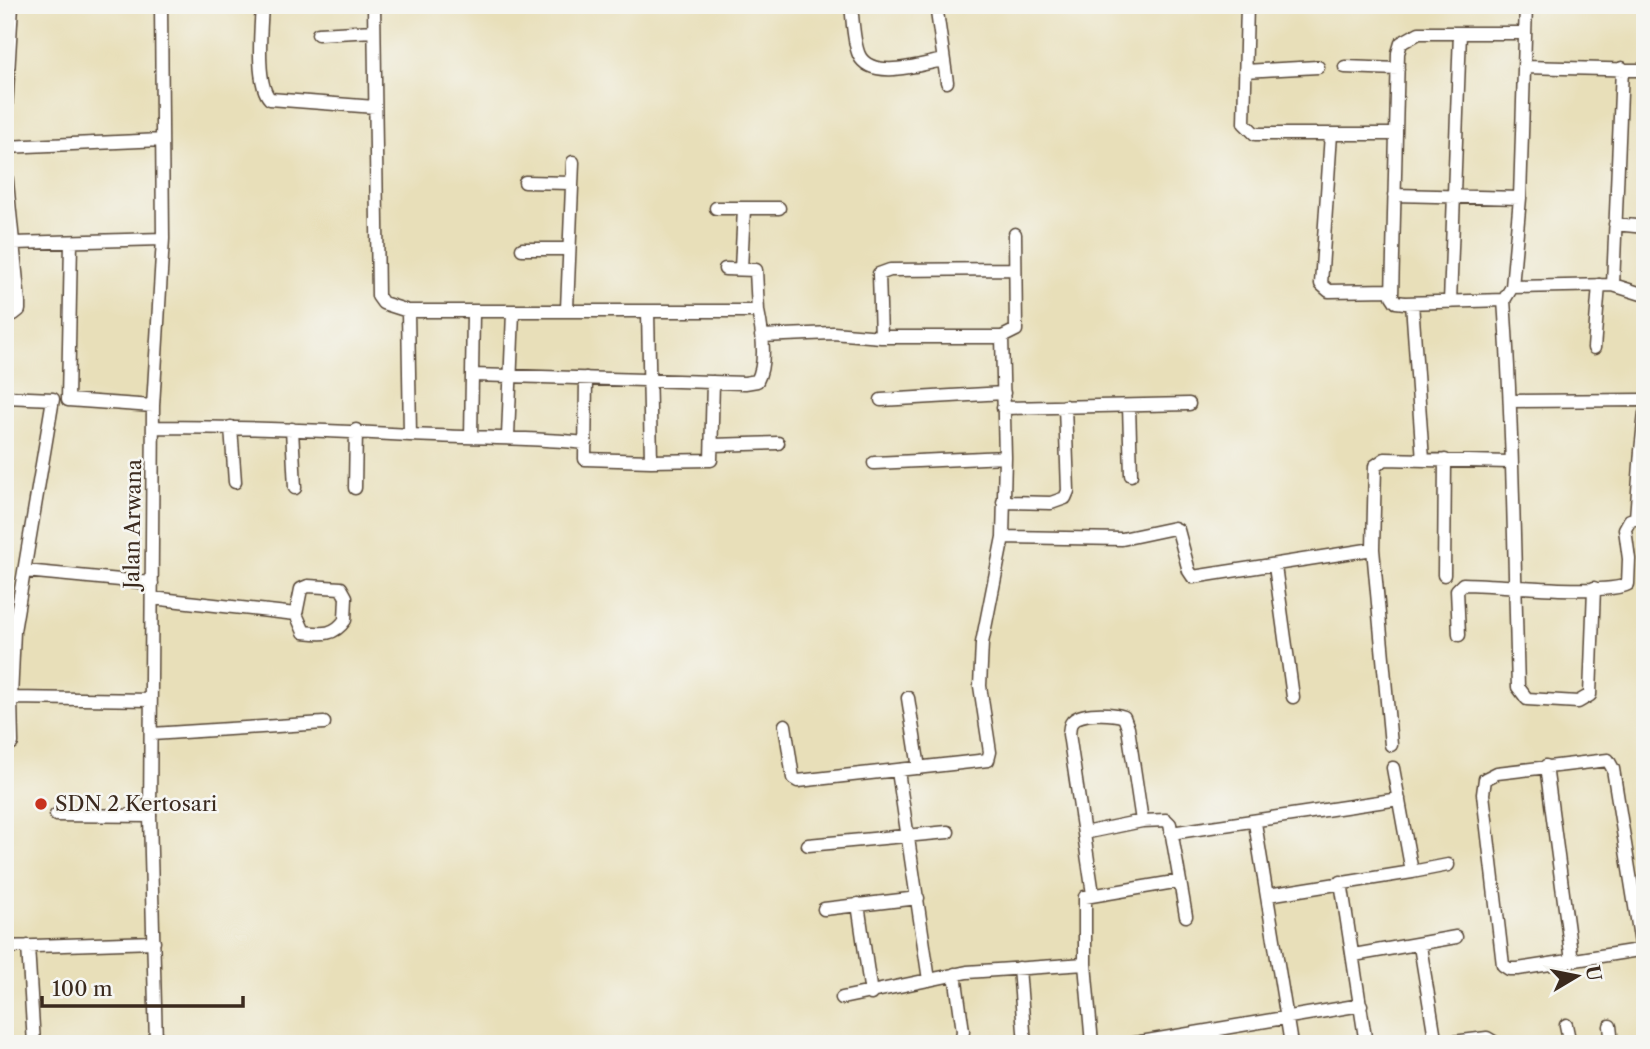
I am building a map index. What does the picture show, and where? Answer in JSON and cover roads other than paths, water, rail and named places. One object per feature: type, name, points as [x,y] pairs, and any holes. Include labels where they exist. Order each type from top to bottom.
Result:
[{"type":"street","points":[[5,127],[12,5]]},
{"type":"street","name":"Jalan Arwana","points":[[156,1044],[140,817],[152,734],[153,406],[163,239],[161,5]]},
{"type":"street","points":[[262,5],[262,78],[263,89],[270,99],[375,107]]},
{"type":"street","points":[[374,5],[378,296],[383,303],[408,311],[473,313],[567,309],[648,312],[758,311]]},
{"type":"street","points":[[851,5],[858,54],[866,64],[880,70],[943,60]]},
{"type":"street","points":[[936,5],[947,82]]},
{"type":"street","points":[[1247,5],[1244,123],[1250,132],[1395,134]]},
{"type":"street","points":[[1526,5],[1523,33],[1520,198],[1512,287],[1504,300],[1511,401],[1509,462],[1520,692],[1532,700],[1578,702],[1586,698],[1591,690],[1594,588]]},
{"type":"street","points":[[318,34],[374,31]]},
{"type":"street","points":[[1450,302],[1460,33]]},
{"type":"street","points":[[1504,300],[1396,302],[1392,289],[1398,69],[1401,43],[1413,34],[1523,33]]},
{"type":"street","points":[[1245,71],[1318,67]]},
{"type":"street","points":[[1345,67],[1398,69]]},
{"type":"street","points":[[1524,67],[1645,70]]},
{"type":"street","points":[[1594,348],[1615,224],[1622,68]]},
{"type":"street","points":[[1331,134],[1321,284],[1329,291],[1392,289]]},
{"type":"street","points":[[5,147],[162,140]]},
{"type":"street","points":[[5,162],[19,310],[14,314],[5,314]]},
{"type":"street","points":[[567,309],[573,162]]},
{"type":"street","points":[[525,182],[571,183]]},
{"type":"street","points":[[1394,195],[1520,198]]},
{"type":"street","points":[[716,208],[779,208]]},
{"type":"street","points":[[741,269],[744,209]]},
{"type":"street","points":[[1615,224],[1645,227]]},
{"type":"street","points":[[761,336],[832,333],[881,337],[1002,337],[1016,330],[1015,234]]},
{"type":"street","points":[[13,243],[163,239]]},
{"type":"street","points":[[68,400],[71,242]]},
{"type":"street","points":[[522,249],[568,249]]},
{"type":"street","points":[[472,375],[757,381],[761,374],[761,336],[757,273],[753,269],[725,269]]},
{"type":"street","points":[[881,337],[879,274],[890,270],[1015,270]]},
{"type":"street","points":[[1512,287],[1606,285],[1645,295]]},
{"type":"street","points":[[1412,303],[1423,460]]},
{"type":"street","points":[[408,311],[410,435]]},
{"type":"street","points":[[508,436],[513,312]]},
{"type":"street","points":[[648,312],[652,380],[652,461]]},
{"type":"street","points":[[471,436],[473,313]]},
{"type":"street","points":[[785,725],[790,768],[793,778],[798,781],[988,760],[990,752],[980,686],[982,643],[1003,537],[1005,457],[1002,337]]},
{"type":"street","points":[[586,378],[585,459],[711,460],[713,382]]},
{"type":"street","points":[[881,400],[1004,393]]},
{"type":"street","points":[[5,397],[153,406]]},
{"type":"street","points":[[12,743],[10,631],[25,572],[53,399]]},
{"type":"street","points":[[1511,401],[1645,400]]},
{"type":"street","points":[[1003,408],[1189,404]]},
{"type":"street","points":[[1003,502],[1051,503],[1065,498],[1068,491],[1065,406]]},
{"type":"street","points":[[1129,406],[1131,475]]},
{"type":"street","points":[[1459,635],[1457,590],[1463,584],[1617,588],[1628,584],[1629,559],[1625,529],[1640,518],[1645,413]]},
{"type":"street","points":[[231,427],[234,482]]},
{"type":"street","points":[[154,428],[356,430],[410,435],[508,436],[586,443]]},
{"type":"street","points":[[292,429],[295,488]]},
{"type":"street","points":[[355,488],[356,430]]},
{"type":"street","points":[[712,445],[778,443]]},
{"type":"street","points":[[874,463],[1005,457]]},
{"type":"street","points":[[1391,745],[1373,549],[1373,472],[1377,462],[1385,459],[1509,462]]},
{"type":"street","points":[[1444,575],[1445,460]]},
{"type":"street","points":[[1003,537],[1122,539],[1174,528],[1178,530],[1193,577],[1373,549]]},
{"type":"street","points":[[1275,566],[1293,697]]},
{"type":"street","points":[[25,572],[152,583]]},
{"type":"street","points":[[308,586],[341,588],[346,597],[345,620],[333,633],[304,632],[296,614],[297,598],[301,590],[308,586]]},
{"type":"street","points":[[152,598],[296,614]]},
{"type":"street","points":[[11,698],[151,700]]},
{"type":"street","points":[[908,698],[919,768]]},
{"type":"street","points":[[1093,894],[1069,734],[1072,722],[1078,717],[1114,714],[1124,717],[1142,821]]},
{"type":"street","points":[[152,734],[324,723]]},
{"type":"street","points":[[1608,760],[1613,769],[1643,949],[1510,969],[1503,965],[1483,794],[1485,779],[1497,773],[1546,766],[1608,760]]},
{"type":"street","points":[[1546,766],[1572,961]]},
{"type":"street","points":[[1393,768],[1412,872]]},
{"type":"street","points":[[898,771],[929,980]]},
{"type":"street","points":[[1171,833],[1398,799]]},
{"type":"street","points":[[56,815],[140,817]]},
{"type":"street","points":[[1084,833],[1142,821],[1166,820],[1171,833],[1186,916]]},
{"type":"street","points":[[1255,822],[1291,1044]]},
{"type":"street","points":[[808,845],[948,832]]},
{"type":"street","points":[[1268,895],[1448,865]]},
{"type":"street","points":[[1092,1044],[1085,964],[1085,897],[1180,881]]},
{"type":"street","points":[[1341,882],[1366,1044]]},
{"type":"street","points":[[824,909],[918,898]]},
{"type":"street","points":[[858,904],[871,994]]},
{"type":"street","points":[[1354,955],[1420,946],[1456,937]]},
{"type":"street","points":[[5,947],[148,942]]},
{"type":"street","points":[[28,946],[34,1044]]},
{"type":"street","points":[[1420,946],[1436,1044],[1487,1038],[1497,1044]]},
{"type":"street","points":[[842,998],[871,994],[955,974],[1085,964]]},
{"type":"street","points":[[1019,968],[1025,1044]]},
{"type":"street","points":[[955,974],[962,1031],[961,1044]]},
{"type":"street","points":[[1129,1044],[1156,1042],[1361,1005]]},
{"type":"street","points":[[1566,1025],[1570,1044]]},
{"type":"street","points":[[1610,1026],[1612,1044]]},
{"type":"street","points":[[1218,1029],[1220,1044]]},
{"type":"place","name":"SDN 2 Kertosari","points":[[41,804]]}]
